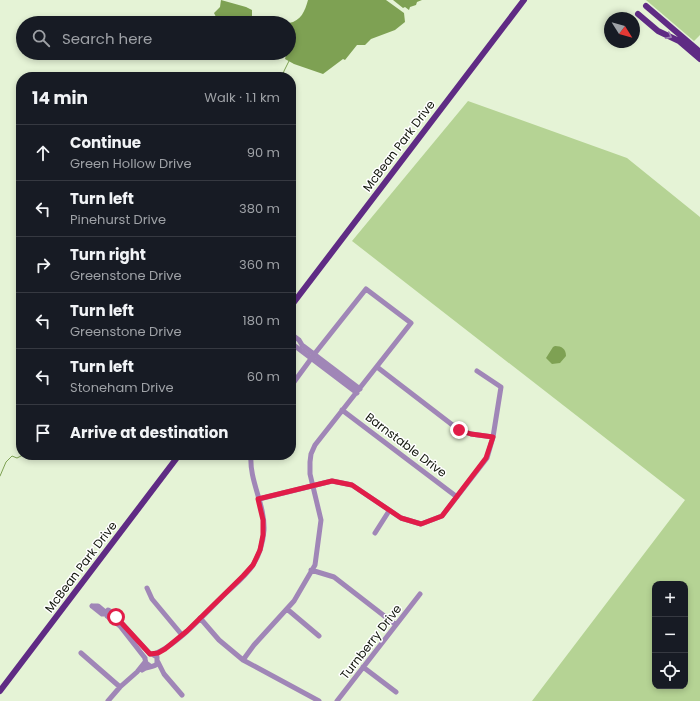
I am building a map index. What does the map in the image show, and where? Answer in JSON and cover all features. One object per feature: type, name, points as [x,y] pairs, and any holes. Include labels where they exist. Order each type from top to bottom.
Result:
[{"type":"main road","name":"McBean Park Drive","points":[[296,299],[524,0]]},
{"type":"main road","points":[[646,6],[700,52]]},
{"type":"main road","points":[[640,16],[658,31],[679,41],[700,59]]},
{"type":"main road","name":"McBean Park Drive","points":[[0,692],[175,460]]},
{"type":"street","points":[[243,660],[254,645],[294,601],[314,564],[321,520],[310,474],[311,454],[315,446],[342,410],[411,323],[366,289],[296,379]]},
{"type":"street","points":[[296,346],[313,357],[358,391]]},
{"type":"street","points":[[377,367],[459,430],[471,434],[493,437]]},
{"type":"street","points":[[258,499],[332,481],[352,485],[401,518],[421,524],[442,516],[486,458],[493,437],[501,387],[477,371]]},
{"type":"street","name":"Barnstable Drive","points":[[342,410],[457,497]]},
{"type":"street","points":[[137,672],[151,666],[158,660],[165,649],[182,635],[243,576],[257,558],[262,543],[264,528],[251,470],[251,460]]},
{"type":"street","points":[[374,533],[389,511]]},
{"type":"street","points":[[311,570],[334,577],[396,625]]},
{"type":"street","points":[[147,588],[152,599],[182,635]]},
{"type":"street","name":"Turnberry Drive","points":[[337,701],[420,594]]},
{"type":"street","points":[[92,606],[102,614],[107,612],[115,614],[116,617],[158,660],[164,674],[182,695]]},
{"type":"street","points":[[287,609],[319,636]]},
{"type":"street","points":[[107,612],[120,626],[145,660],[151,666],[164,674]]},
{"type":"street","points":[[200,618],[219,640],[243,660],[319,701]]},
{"type":"street","points":[[108,701],[120,687],[137,672],[145,660],[152,654],[165,649]]},
{"type":"street","points":[[81,653],[120,687]]},
{"type":"street","points":[[363,667],[396,692]]},
{"type":"shaded area","points":[[221,0],[252,10],[252,16],[216,16],[214,13],[220,7]]},
{"type":"shaded area","points":[[308,0],[386,0],[404,13],[405,22],[395,30],[371,39],[365,45],[357,45],[345,60],[343,59],[323,74],[287,60],[296,60],[296,20],[302,15]]},
{"type":"shaded area","points":[[393,0],[422,0],[417,2],[416,5],[410,7],[409,10],[405,7],[403,8]]},
{"type":"shaded area","points":[[646,0],[700,0],[700,35],[694,41]]},
{"type":"shaded area","points":[[468,101],[627,158],[700,217],[700,701],[532,701],[685,500],[352,241]]},
{"type":"shaded area","points":[[555,346],[563,348],[566,356],[560,363],[552,364],[546,358]]},
{"type":"waterway","points":[[284,72],[289,61]]},
{"type":"waterway","points":[[0,476],[6,462],[12,456],[16,458]]},
{"type":"route","points":[[116,617],[150,654],[158,653],[165,649],[192,626],[253,565],[260,550],[264,528],[262,512],[258,499],[332,481],[352,485],[401,518],[421,524],[442,516],[486,458],[493,437],[471,434],[459,430]]}]
